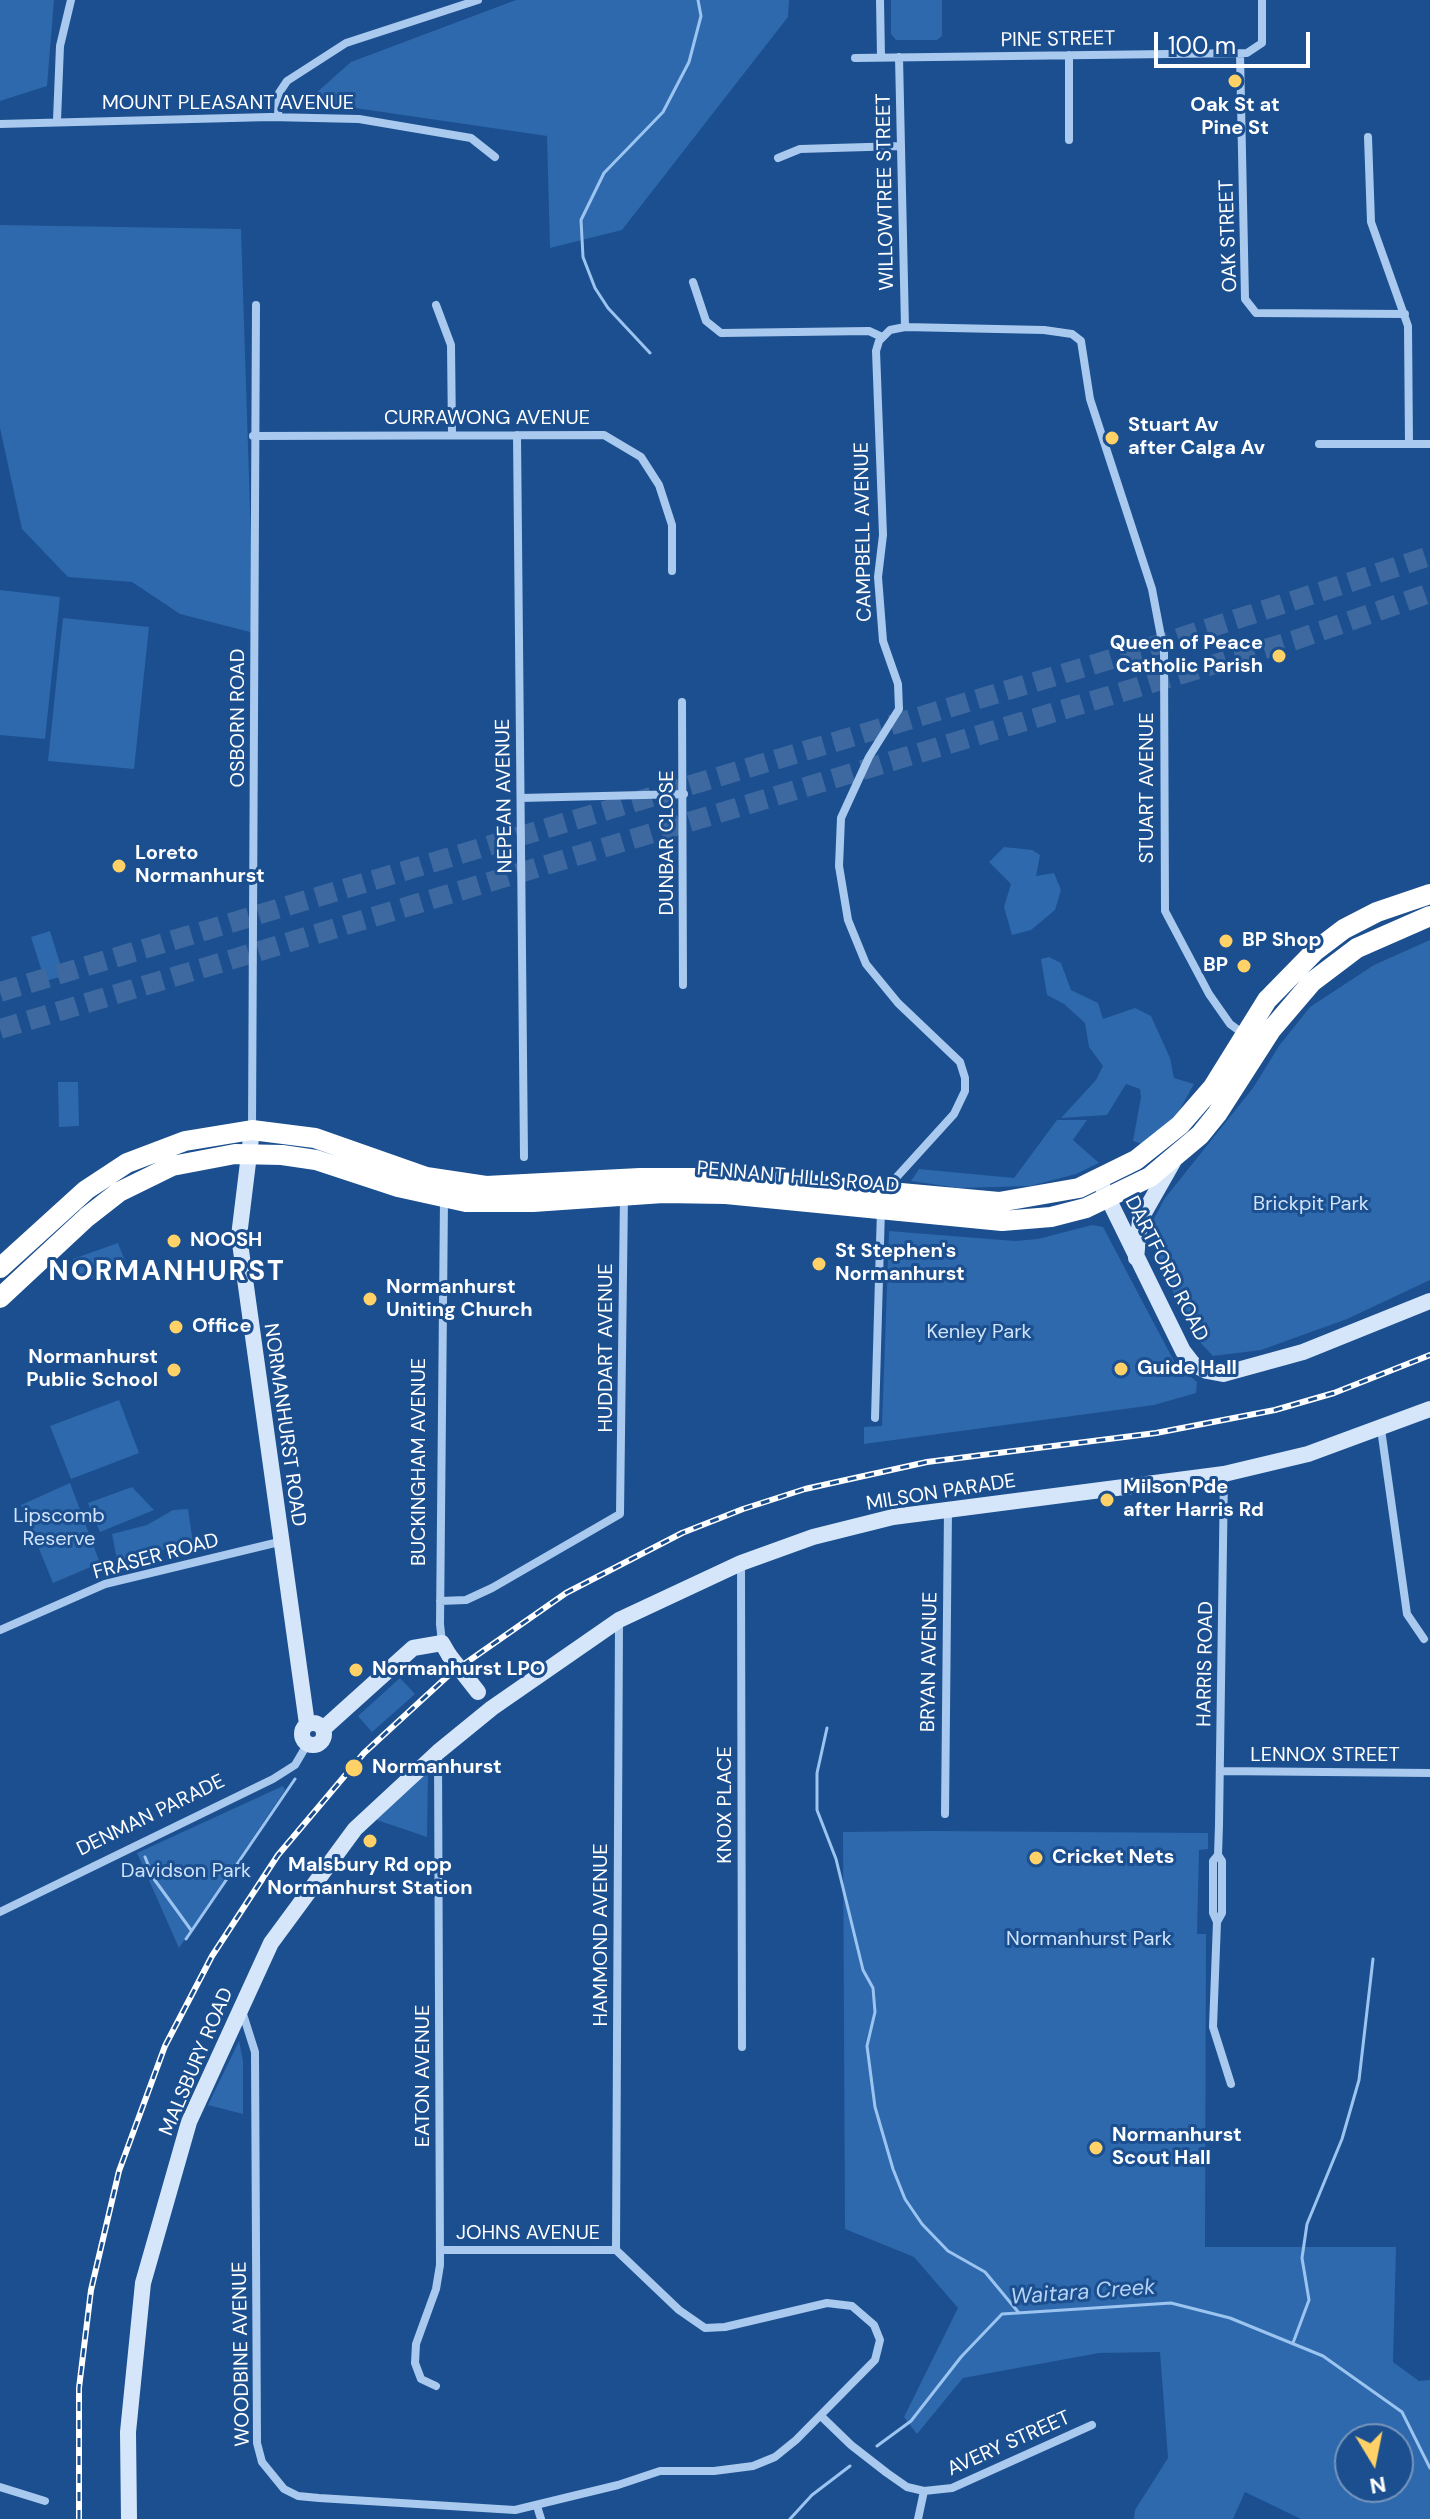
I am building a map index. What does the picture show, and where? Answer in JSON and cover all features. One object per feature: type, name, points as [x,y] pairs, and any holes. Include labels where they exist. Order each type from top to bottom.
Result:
[{"type":"highway","name":"PENNANT HILLS ROAD","points":[[0,1268],[86,1190],[127,1163],[185,1141],[252,1130],[315,1138],[426,1177],[467,1185],[504,1187],[696,1177],[788,1181],[1002,1221],[1051,1217],[1108,1200],[1174,1160],[1217,1114],[1252,1041],[1267,1000],[1315,951],[1344,929],[1377,912],[1430,894]]},
{"type":"highway","name":"PENNANT HILLS ROAD","points":[[0,1298],[87,1217],[137,1181],[190,1161],[249,1154],[316,1160],[444,1198],[495,1203],[624,1195],[999,1202],[1046,1196],[1099,1180],[1136,1160],[1180,1125],[1252,1041],[1335,964],[1386,932],[1430,916]]},
{"type":"street","points":[[57,120],[60,46],[71,0]]},
{"type":"street","points":[[278,117],[279,93],[287,81],[346,43],[478,0]]},
{"type":"street","points":[[880,0],[881,57]]},
{"type":"street","name":"PINE STREET","points":[[855,58],[1240,54],[1259,48],[1263,38],[1262,0]]},
{"type":"street","name":"OAK STREET","points":[[1240,54],[1245,299],[1256,313],[1405,314]]},
{"type":"street","points":[[1069,55],[1069,140]]},
{"type":"street","name":"WILLOWTREE STREET","points":[[899,57],[905,327]]},
{"type":"street","name":"MOUNT PLEASANT AVENUE","points":[[0,124],[57,120],[359,119],[471,138],[495,157]]},
{"type":"street","points":[[1368,137],[1371,222],[1405,314],[1409,339],[1409,444]]},
{"type":"street","points":[[778,158],[800,149],[901,146]]},
{"type":"street","points":[[693,282],[706,321],[721,333],[869,331],[882,337],[905,327]]},
{"type":"street","name":"OSBORN ROAD","points":[[252,1130],[256,305]]},
{"type":"street","points":[[436,305],[451,345],[452,434]]},
{"type":"street","name":"STUART AVENUE","points":[[905,327],[1044,330],[1072,334],[1082,344],[1100,433],[1152,589],[1164,652],[1165,911],[1209,994],[1230,1024],[1252,1041]]},
{"type":"street","name":"CAMPBELL AVENUE","points":[[882,337],[876,347],[883,535],[878,577],[883,641],[898,684],[899,709],[869,757],[841,818],[839,866],[848,920],[866,964],[898,1003],[960,1062],[965,1078],[965,1091],[954,1114],[883,1200]]},
{"type":"street","name":"NEPEAN AVENUE","points":[[517,435],[524,1157]]},
{"type":"street","name":"CURRAWONG AVENUE","points":[[253,436],[604,435],[628,446],[641,457],[659,485],[670,512],[672,571]]},
{"type":"street","points":[[1319,444],[1430,444]]},
{"type":"street","name":"DUNBAR CLOSE","points":[[682,702],[683,985]]},
{"type":"street","points":[[521,798],[684,794]]},
{"type":"street","name":"NORMANHURST ROAD","points":[[252,1130],[239,1236],[279,1542],[315,1727]]},
{"type":"street","points":[[1136,1259],[1140,1220],[1174,1160]]},
{"type":"street","name":"DARTFORD ROAD","points":[[1099,1180],[1136,1259],[1183,1351],[1193,1364],[1223,1374],[1303,1352],[1430,1301]]},
{"type":"street","name":"HUDDART AVENUE","points":[[440,1601],[466,1600],[492,1588],[620,1514],[624,1195]]},
{"type":"street","name":"BUCKINGHAM AVENUE","points":[[444,1198],[440,1601],[446,1649]]},
{"type":"street","points":[[875,1418],[883,1200]]},
{"type":"street","name":"MILSON PARADE","points":[[492,1708],[619,1620],[741,1563],[826,1534],[893,1517],[1224,1474],[1308,1454],[1430,1409]]},
{"type":"street","points":[[1381,1429],[1407,1614],[1424,1639]]},
{"type":"street","name":"HARRIS ROAD","points":[[1224,1474],[1218,1855],[1222,1861],[1222,1913],[1217,1922],[1213,2027],[1231,2084]]},
{"type":"street","name":"BRYAN AVENUE","points":[[945,1814],[948,1510]]},
{"type":"street","name":"FRASER ROAD","points":[[0,1630],[105,1584],[279,1542]]},
{"type":"street","name":"KNOX PLACE","points":[[741,1563],[742,2047]]},
{"type":"street","name":"HAMMOND AVENUE","points":[[616,2250],[619,1620]]},
{"type":"street","points":[[308,1743],[320,1742],[315,1727],[408,1651],[419,1646],[446,1649],[492,1708]]},
{"type":"street","name":"MALSBURY ROAD","points":[[129,2519],[128,2432],[143,2283],[189,2122],[240,2006],[271,1943],[341,1846],[438,1752],[492,1708]]},
{"type":"street","name":"DENMAN PARADE","points":[[0,1912],[273,1779],[295,1765],[308,1743]]},
{"type":"street","name":"EATON AVENUE","points":[[436,2386],[421,2379],[415,2363],[421,2327],[436,2289],[440,2250],[438,1752]]},
{"type":"street","name":"LENNOX STREET","points":[[1220,1771],[1430,1773]]},
{"type":"street","name":"WOODBINE AVENUE","points":[[240,2006],[255,2052],[257,2443],[262,2462],[284,2489],[298,2496],[515,2510],[660,2471],[714,2471],[753,2466],[775,2457],[821,2416],[875,2360],[880,2340],[874,2325],[852,2306],[827,2303],[705,2328],[679,2310],[616,2250]]},
{"type":"street","name":"JOHNS AVENUE","points":[[440,2250],[616,2250]]},
{"type":"street","points":[[821,2416],[887,2473],[907,2487],[924,2491],[918,2519]]},
{"type":"street","name":"AVERY STREET","points":[[924,2491],[952,2488],[1092,2425]]},
{"type":"street","points":[[0,2487],[45,2501]]},
{"type":"street","points":[[537,2506],[541,2519]]},
{"type":"green space","points":[[0,0],[54,0],[47,86],[0,101]]},
{"type":"green space","points":[[516,0],[789,0],[788,17],[622,230],[550,248],[547,136],[307,101],[351,62]]},
{"type":"green space","points":[[891,0],[942,0],[942,36],[937,40],[896,40],[891,34]]},
{"type":"green space","points":[[0,225],[241,229],[254,633],[180,614],[132,582],[68,577],[22,529],[0,428]]},
{"type":"green space","points":[[0,590],[60,597],[45,739],[0,735]]},
{"type":"green space","points":[[63,618],[149,627],[134,769],[48,761]]},
{"type":"green space","points":[[1004,847],[1032,850],[1040,855],[1036,876],[1054,873],[1061,890],[1055,910],[1031,930],[1012,935],[1004,907],[1011,884],[989,862]]},
{"type":"green space","points":[[50,931],[64,976],[45,981],[31,937]]},
{"type":"green space","name":"Brickpit Park","points":[[1430,940],[1430,1280],[1347,1319],[1261,1350],[1213,1356],[1196,1338],[1187,1321],[1161,1267],[1149,1228],[1165,1198],[1253,1088],[1279,1046],[1310,1007],[1374,965]]},
{"type":"green space","points":[[1049,957],[1061,963],[1071,990],[1098,1003],[1103,1019],[1135,1008],[1151,1016],[1170,1058],[1174,1078],[1194,1084],[1168,1131],[1145,1145],[1133,1141],[1140,1089],[1126,1084],[1107,1115],[1061,1118],[1096,1080],[1103,1066],[1089,1047],[1085,1023],[1064,1004],[1047,995],[1041,959]]},
{"type":"green space","points":[[58,1082],[78,1082],[79,1126],[59,1127]]},
{"type":"green space","points":[[1057,1120],[1087,1120],[1073,1140],[1099,1163],[1076,1174],[1030,1186],[958,1188],[911,1181],[919,1169],[1014,1178]]},
{"type":"green space","name":"Kenley Park","points":[[1092,1225],[1103,1227],[1175,1363],[1197,1382],[1196,1393],[1154,1405],[864,1444],[864,1427],[882,1426],[889,1231],[1015,1241],[1038,1239]]},
{"type":"green space","points":[[118,1243],[127,1266],[82,1282],[73,1259]]},
{"type":"green space","points":[[119,1400],[139,1453],[71,1479],[50,1426]]},
{"type":"green space","name":"Lipscomb Reserve","points":[[70,1483],[100,1563],[53,1583],[21,1505]]},
{"type":"green space","points":[[132,1487],[154,1510],[100,1532],[88,1503]]},
{"type":"green space","points":[[188,1509],[193,1543],[117,1560],[112,1534],[147,1525],[173,1510]]},
{"type":"green space","points":[[400,1678],[415,1694],[372,1732],[358,1716]]},
{"type":"green space","points":[[428,1769],[427,1837],[374,1819]]},
{"type":"green space","name":"Davidson Park","points":[[283,1786],[285,1790],[179,1948],[137,1853]]},
{"type":"green space","name":"Normanhurst Park","points":[[843,1832],[1208,1833],[1208,1849],[1199,1850],[1197,1934],[1206,1934],[1205,2247],[1396,2247],[1393,2362],[1419,2381],[1430,2380],[1430,2519],[1301,2519],[1245,2492],[1233,2519],[1134,2519],[1135,2510],[1168,2458],[1160,2352],[1099,2353],[963,2378],[917,2434],[904,2417],[958,2308],[914,2257],[845,2229]]},
{"type":"green space","points":[[239,2041],[243,2061],[243,2114],[208,2105]]},
{"type":"waterway","points":[[650,353],[608,308],[595,288],[583,257],[581,220],[604,173],[663,112],[689,62],[701,16],[698,0]]},
{"type":"waterway","points":[[827,1728],[817,1773],[817,1810],[836,1859],[863,1970],[873,1988],[875,2012],[867,2046],[875,2107],[893,2169],[905,2199],[922,2224],[948,2251],[985,2272],[1019,2313]]},
{"type":"waterway","points":[[186,1939],[295,1779]]},
{"type":"waterway","points":[[145,1857],[154,1879],[191,1930]]},
{"type":"waterway","points":[[1293,2343],[1309,2300],[1302,2258],[1307,2224],[1342,2139],[1359,2080],[1373,1959]]},
{"type":"waterway","name":"Waitara Creek","points":[[877,2446],[911,2421],[961,2357],[1002,2314],[1171,2303],[1230,2318],[1323,2356],[1402,2412],[1430,2468]]},
{"type":"waterway","name":"Waitara Creek","points":[[790,2519],[812,2495],[850,2466]]},
{"type":"tunnel","points":[[0,992],[1145,649],[1430,556]]},
{"type":"tunnel","points":[[0,1029],[1295,640],[1430,593]]},
{"type":"railway","points":[[79,2519],[79,2388],[91,2290],[119,2171],[165,2046],[212,1956],[278,1855],[364,1753],[450,1674],[566,1593],[682,1533],[743,1509],[805,1489],[927,1462],[1156,1433],[1275,1410],[1334,1393],[1430,1355]]},
{"type":"place","name":"Oak St at Pine St","points":[[1235,81]]},
{"type":"place","name":"Stuart Av after Calga Av","points":[[1112,438]]},
{"type":"place","name":"Queen of Peace Catholic Parish","points":[[1279,656]]},
{"type":"place","name":"Loreto Normanhurst","points":[[119,866]]},
{"type":"place","name":"BP Shop","points":[[1226,941]]},
{"type":"place","name":"BP","points":[[1244,966]]},
{"type":"place","name":"NOOSH","points":[[174,1241]]},
{"type":"place","name":"St Stephen's Normanhurst","points":[[819,1264]]},
{"type":"place","name":"Normanhurst Uniting Church","points":[[370,1299]]},
{"type":"place","name":"Office","points":[[176,1327]]},
{"type":"place","name":"Guide Hall","points":[[1121,1369]]},
{"type":"place","name":"Normanhurst Public School","points":[[174,1370]]},
{"type":"place","name":"Milson Pde after Harris Rd","points":[[1107,1500]]},
{"type":"place","name":"Normanhurst LPO","points":[[356,1670]]},
{"type":"place","name":"Normanhurst","points":[[354,1768]]},
{"type":"place","name":"Malsbury Rd opp Normanhurst Station","points":[[370,1841]]},
{"type":"place","name":"Cricket Nets","points":[[1036,1858]]},
{"type":"place","name":"Normanhurst Scout Hall","points":[[1096,2148]]},
{"type":"district","name":"NORMANHURST","points":[[167,1273]]}]
